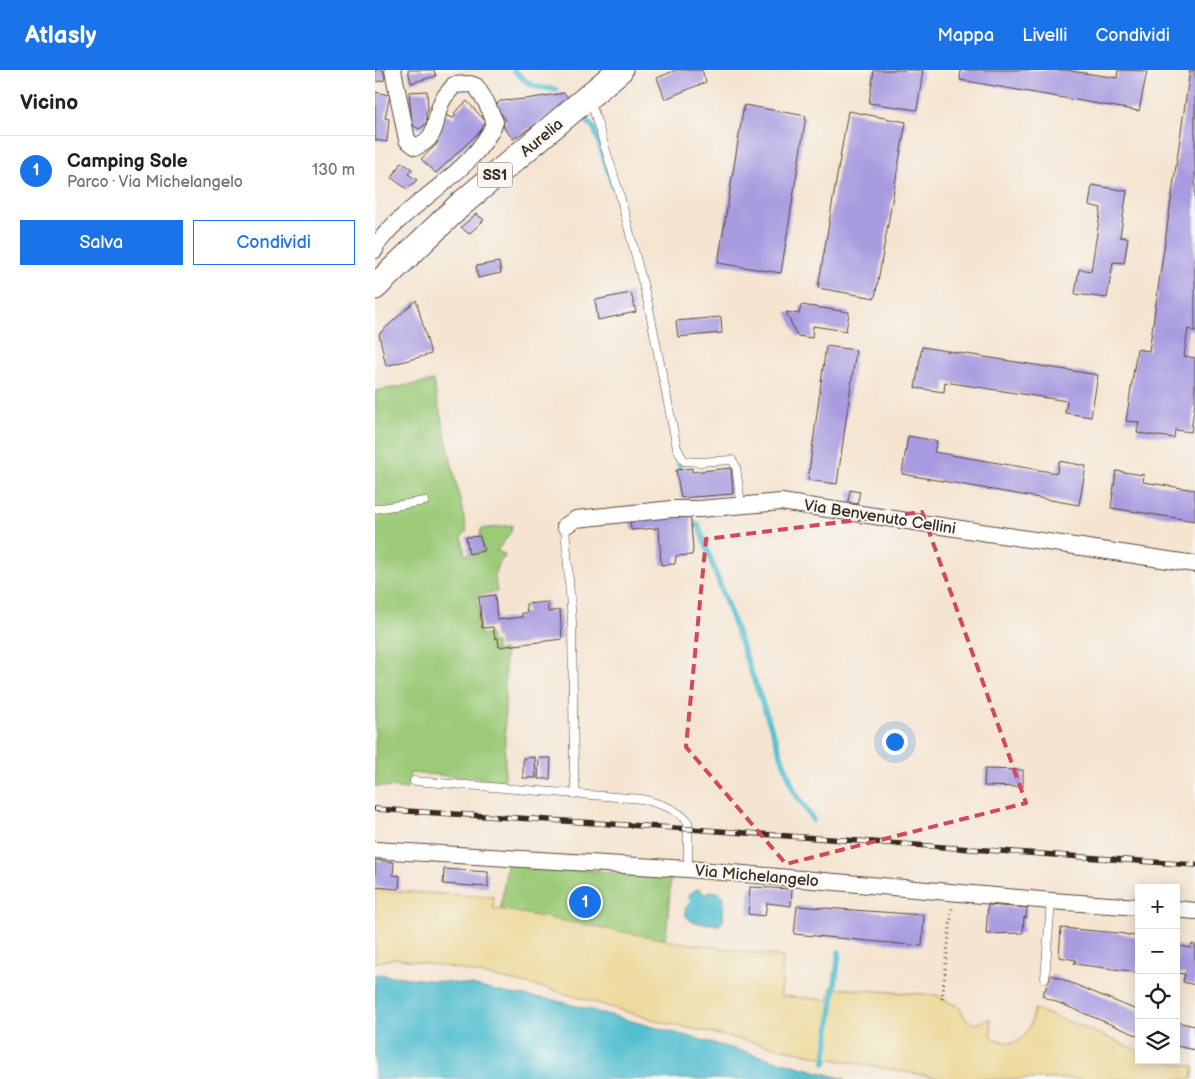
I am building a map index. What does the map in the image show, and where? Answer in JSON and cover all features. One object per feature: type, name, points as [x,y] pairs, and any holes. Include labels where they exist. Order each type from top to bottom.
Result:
[{"type":"main road","name":"Aurelia","points":[[378,277],[620,70]]},
{"type":"street","points":[[375,250],[376,245],[397,222],[473,156],[490,136],[495,122],[476,86],[470,84],[455,85],[442,101],[435,130],[426,143],[416,147],[407,140],[404,130],[393,70]]},
{"type":"street","name":"Via Benvenuto Cellini","points":[[565,526],[576,519],[672,509],[699,509],[781,502],[1195,564]]},
{"type":"street","name":"Via Michelangelo","points":[[375,850],[688,869],[1048,901],[1135,907]]},
{"type":"street","points":[[1180,909],[1195,911]]},
{"type":"lane","points":[[587,98],[594,112],[619,192],[649,303],[677,448],[684,460],[699,462],[732,460],[736,466],[741,505]]},
{"type":"lane","points":[[375,509],[425,502]]},
{"type":"lane","points":[[565,526],[572,622],[576,794]]},
{"type":"lane","points":[[414,781],[642,799],[667,807],[683,816],[688,822],[688,869]]},
{"type":"lane","points":[[1045,978],[1048,901]]},
{"type":"path","points":[[942,999],[953,892]]},
{"type":"highlighted area","points":[[922,512],[1026,803],[786,864],[686,747],[706,539]]},
{"type":"green space","points":[[433,381],[467,531],[462,536],[465,555],[484,551],[480,536],[481,529],[512,525],[511,532],[497,551],[504,554],[505,557],[496,569],[497,592],[477,595],[480,634],[490,635],[491,642],[496,643],[496,651],[505,650],[505,780],[410,773],[407,789],[375,786],[375,391]]},
{"type":"green space","points":[[507,864],[671,877],[667,928],[656,986],[495,947]]},
{"type":"sand","points":[[375,890],[494,897],[493,908],[677,942],[783,957],[781,996],[829,1000],[830,988],[937,995],[958,1006],[967,1020],[975,1024],[991,1018],[991,1036],[1009,1043],[1016,1042],[1026,1033],[1030,1027],[1034,1009],[1135,1049],[1135,1064],[1179,1064],[1194,1067],[1192,1079],[946,1079],[826,1058],[665,1023],[546,988],[453,968],[395,958],[375,963]]},
{"type":"water","points":[[697,889],[701,890],[705,895],[709,891],[718,892],[724,897],[723,921],[719,925],[692,922],[686,916],[685,909],[691,901],[688,895]]},
{"type":"water","points":[[375,974],[472,985],[505,993],[554,1000],[845,1079],[375,1079]]},
{"type":"building","points":[[375,70],[383,70],[385,80],[375,82]]},
{"type":"building","points":[[408,70],[434,70],[436,76],[411,83]]},
{"type":"building","points":[[676,70],[702,70],[706,82],[665,99],[657,78]]},
{"type":"building","points":[[874,70],[923,70],[917,110],[869,103]]},
{"type":"building","points":[[961,70],[1065,70],[1117,78],[1118,70],[1147,71],[1139,111],[960,80]]},
{"type":"building","points":[[1190,70],[1195,71],[1195,331],[1188,329],[1184,356],[1195,358],[1195,401],[1191,432],[1175,430],[1174,438],[1137,433],[1139,422],[1126,421],[1137,349],[1149,351]]},
{"type":"building","points":[[427,91],[427,121],[419,129],[412,123],[409,92]]},
{"type":"building","points":[[375,92],[390,95],[385,118],[389,119],[387,142],[375,140]]},
{"type":"building","points":[[564,93],[572,101],[513,139],[504,128],[503,123],[506,120],[495,106],[500,101]]},
{"type":"building","points":[[467,101],[488,124],[436,173],[421,159],[437,144],[444,115],[453,118],[456,115],[454,113]]},
{"type":"building","points":[[744,105],[806,116],[781,273],[718,263]]},
{"type":"building","points":[[848,111],[906,122],[875,298],[818,288]]},
{"type":"building","points":[[401,162],[412,169],[408,174],[417,180],[407,189],[392,178]]},
{"type":"building","points":[[1092,185],[1127,191],[1120,237],[1128,238],[1124,263],[1113,262],[1107,298],[1075,294],[1079,269],[1091,271],[1101,208],[1089,205]]},
{"type":"building","points":[[476,214],[484,220],[469,234],[461,227]]},
{"type":"building","points":[[499,262],[501,273],[478,278],[476,266]]},
{"type":"building","points":[[631,293],[636,312],[598,320],[595,300]]},
{"type":"building","points":[[416,300],[431,354],[386,366],[379,334]]},
{"type":"building","points":[[801,305],[849,312],[846,331],[813,326],[812,338],[797,336],[786,312],[799,314]]},
{"type":"building","points":[[721,317],[722,333],[678,337],[676,321]]},
{"type":"building","points":[[826,346],[856,350],[837,484],[808,480]]},
{"type":"building","points":[[922,347],[1098,375],[1091,417],[1065,413],[1067,401],[945,382],[944,392],[915,388]]},
{"type":"building","points":[[908,436],[937,441],[934,452],[1057,473],[1059,461],[1086,466],[1079,505],[902,474]]},
{"type":"building","points":[[692,468],[692,472],[731,468],[733,494],[681,498],[676,470]]},
{"type":"building","points":[[1116,471],[1144,475],[1143,482],[1195,490],[1195,521],[1111,508]]},
{"type":"building","points":[[850,490],[860,492],[857,504],[848,502]]},
{"type":"building","points":[[690,513],[692,555],[676,556],[675,564],[661,565],[659,528],[631,530],[630,519]]},
{"type":"building","points":[[480,536],[484,551],[469,554],[466,537]]},
{"type":"building","points":[[495,595],[497,620],[522,617],[522,613],[527,613],[526,604],[548,602],[548,612],[560,610],[562,639],[499,647],[498,638],[495,639],[493,627],[482,628],[479,597]]},
{"type":"building","points":[[535,757],[536,778],[523,778],[523,758]]},
{"type":"building","points":[[539,758],[551,758],[550,779],[538,779]]},
{"type":"building","points":[[985,769],[1023,770],[1023,787],[984,786]]},
{"type":"building","points":[[375,860],[394,862],[393,875],[400,876],[399,889],[375,887]]},
{"type":"building","points":[[444,869],[488,872],[488,887],[443,884]]},
{"type":"building","points":[[750,887],[792,889],[791,906],[767,903],[765,916],[748,914]]},
{"type":"building","points":[[988,905],[1027,908],[1026,918],[1024,917],[1023,933],[986,934]]},
{"type":"building","points":[[797,906],[924,915],[922,946],[794,934]]},
{"type":"building","points":[[1061,928],[1135,936],[1135,972],[1074,964],[1076,960],[1059,957]]},
{"type":"building","points":[[1192,944],[1195,945],[1195,985],[1183,982],[1185,974],[1180,973],[1180,946],[1190,948]]},
{"type":"building","points":[[1052,975],[1135,1009],[1135,1034],[1042,996]]},
{"type":"building","points":[[1180,1023],[1195,1026],[1195,1050],[1180,1047]]},
{"type":"waterway","points":[[514,70],[531,84],[556,90]]},
{"type":"waterway","points":[[586,120],[594,128],[613,186]]},
{"type":"waterway","points":[[676,451],[682,477]]},
{"type":"waterway","points":[[698,524],[794,791],[813,820]]},
{"type":"waterway","points":[[825,1063],[839,952]]},
{"type":"railway","points":[[375,809],[705,830],[1195,865]]},
{"type":"place","name":"Camping Sole","points":[[585,902]]}]
